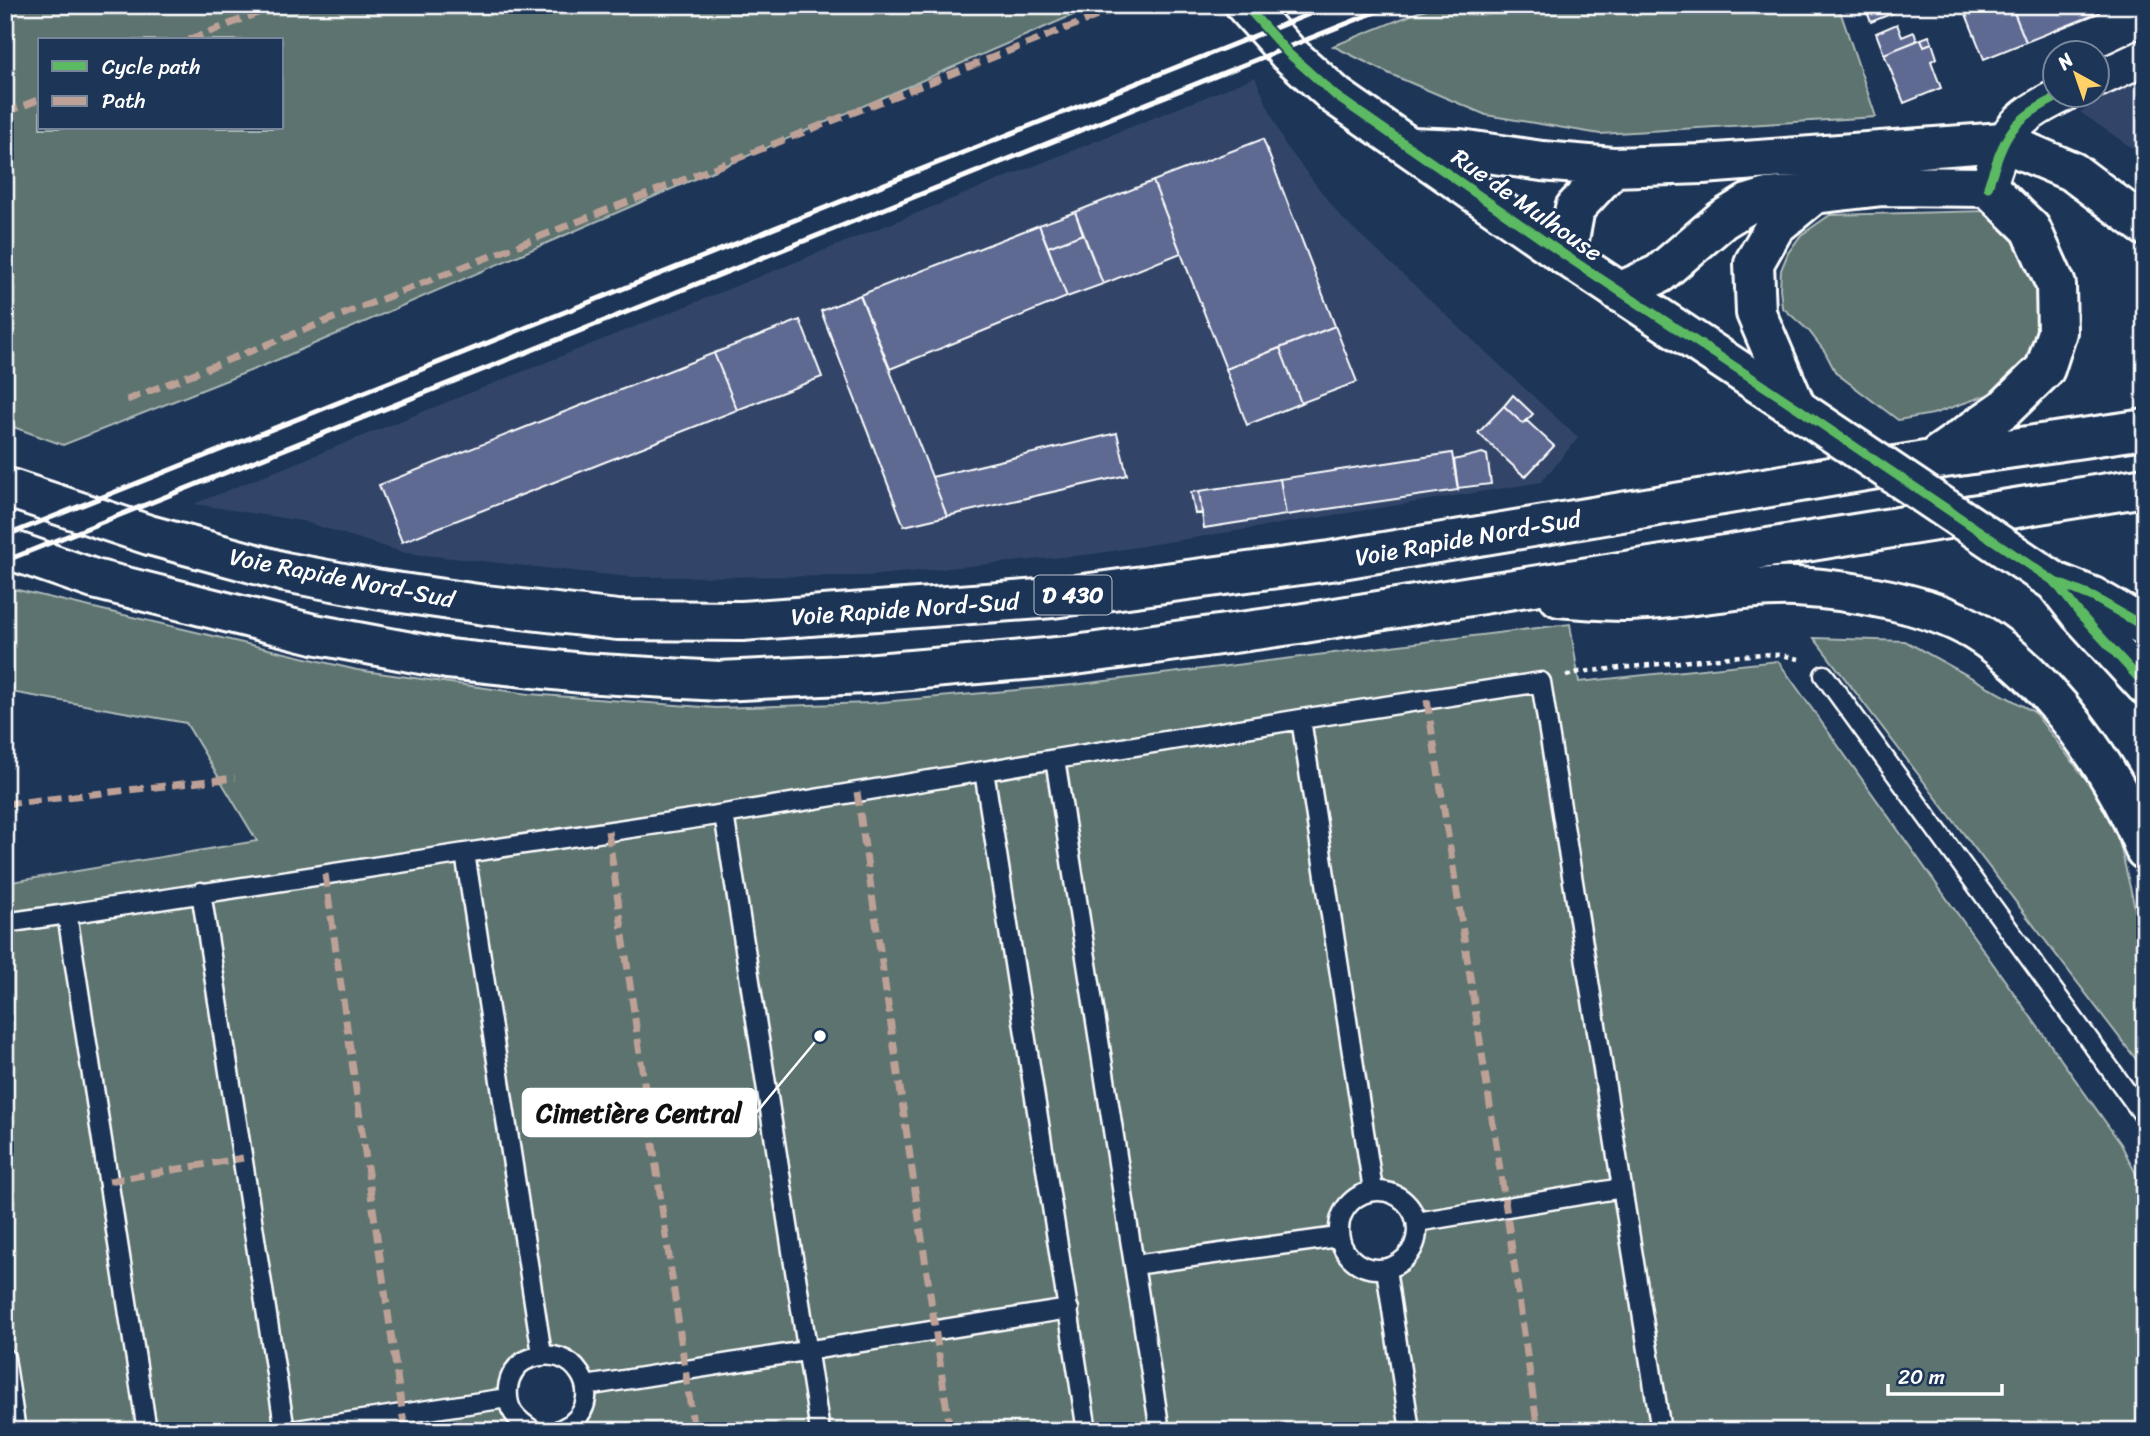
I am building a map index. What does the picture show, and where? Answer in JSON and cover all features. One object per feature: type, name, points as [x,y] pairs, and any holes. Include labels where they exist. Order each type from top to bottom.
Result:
[{"type":"main road","name":"Rue de Mulhouse","points":[[1245,5],[1288,52],[1336,96],[1619,292],[2055,582]]},
{"type":"main road","points":[[1411,146],[1613,167],[1703,164],[2003,142],[2073,172],[2145,226]]},
{"type":"main road","points":[[1566,256],[1575,208],[1613,167]]},
{"type":"main road","points":[[1619,292],[1658,274],[1722,220],[1748,204],[1768,198],[1883,186],[1988,187],[2031,229],[2056,285],[2057,332],[2045,369],[2004,410],[1931,460]]},
{"type":"main road","points":[[1800,410],[1756,313],[1754,263],[1775,226],[1814,194]]},
{"type":"main road","name":"Voie Rapide Nord-Sud","points":[[5,487],[149,535],[285,572],[381,590],[618,620],[742,621],[1054,598],[1317,563],[1931,460],[2145,429]]},
{"type":"main road","name":"D 430","points":[[5,548],[94,579],[210,610],[328,637],[462,660],[583,673],[719,681],[879,673],[1068,656],[1298,624],[2145,487]]},
{"type":"main road","points":[[2055,582],[2093,597],[2145,627]]},
{"type":"main road","points":[[2055,582],[2080,614],[2145,685]]},
{"type":"main road","points":[[1490,592],[1629,601],[1722,591],[1795,587],[1885,599],[1934,613],[1974,631],[2007,656],[2066,715],[2116,788],[2134,820],[2145,850]]},
{"type":"street","points":[[2112,72],[2145,57]]},
{"type":"street","points":[[1988,187],[2003,142],[2033,109],[2042,105]]},
{"type":"lane","points":[[1824,675],[2145,1117]]},
{"type":"lane","points":[[5,923],[724,814],[1541,682],[1661,1431]]},
{"type":"lane","points":[[1301,719],[1373,1190]]},
{"type":"lane","points":[[1055,760],[1160,1431]]},
{"type":"lane","points":[[984,771],[1087,1431]]},
{"type":"lane","points":[[724,814],[820,1431]]},
{"type":"lane","points":[[465,853],[542,1353]]},
{"type":"lane","points":[[201,892],[287,1431],[507,1398]]},
{"type":"lane","points":[[67,914],[147,1431]]},
{"type":"lane","points":[[1417,1222],[1622,1188]]},
{"type":"lane","points":[[1373,1190],[1393,1193],[1409,1205],[1417,1222],[1415,1243],[1405,1260],[1386,1269],[1365,1268],[1348,1256],[1338,1237],[1340,1216],[1353,1199],[1373,1190]]},
{"type":"lane","points":[[1134,1265],[1338,1237]]},
{"type":"lane","points":[[1386,1269],[1410,1431]]},
{"type":"lane","points":[[586,1386],[1069,1309]]},
{"type":"lane","points":[[534,1431],[516,1420],[507,1398],[509,1379],[522,1362],[542,1353],[561,1356],[578,1368],[586,1386],[584,1406],[573,1423],[558,1431]]},
{"type":"lane","points":[[5,1358],[16,1431]]},
{"type":"path","points":[[1541,682],[1579,672],[1761,654],[1796,658],[1810,663],[1824,675]]},
{"type":"shaded area","points":[[2145,75],[2145,157],[2080,112],[2087,108],[2112,108],[2112,94]]},
{"type":"shaded area","points":[[1255,77],[1284,143],[1340,216],[1578,438],[1541,482],[1093,554],[867,576],[629,577],[405,553],[302,521],[194,504]]},
{"type":"green space","points":[[5,5],[1096,5],[270,363],[63,445],[5,424]]},
{"type":"green space","points":[[1436,5],[1838,5],[1876,117],[1600,134],[1486,115],[1333,46]]},
{"type":"green space","points":[[1986,211],[2025,246],[2040,299],[2040,323],[2030,357],[2012,381],[1990,394],[1933,414],[1898,420],[1836,373],[1825,352],[1809,331],[1782,307],[1781,270],[1788,253],[1801,235],[1830,215]]},
{"type":"green space","points":[[5,587],[357,670],[529,694],[716,708],[871,703],[1073,685],[1570,624],[1579,682],[1778,661],[2121,1144],[2145,1192],[2145,1431],[558,1431],[573,1423],[586,1386],[562,1356],[522,1362],[507,1398],[534,1431],[5,1431],[5,883],[257,841],[186,723],[5,691]],"holes":[[[1373,1190],[1392,1193],[1406,1203],[1416,1226],[1410,1250],[1402,1260],[1391,1266],[1361,1266],[1351,1260],[1340,1243],[1339,1227],[1343,1211],[1357,1196]]]},
{"type":"green space","points":[[1814,638],[1905,641],[2034,712],[2098,795],[2115,824],[2145,950],[2145,1071]]},
{"type":"building","points":[[1864,5],[1890,5],[1893,13],[1871,22]]},
{"type":"building","points":[[1976,5],[2011,5],[2026,42],[1984,59],[1966,14],[1978,10]]},
{"type":"building","points":[[2011,5],[2096,5],[2099,13],[2026,42]]},
{"type":"building","points":[[1897,24],[1902,37],[1914,32],[1917,41],[1884,54],[1876,33]]},
{"type":"building","points":[[1929,36],[1932,43],[1924,46],[1921,39]]},
{"type":"building","points":[[1921,39],[1924,46],[1932,43],[1937,58],[1931,61],[1941,88],[1904,103],[1884,54]]},
{"type":"building","points":[[1263,139],[1335,326],[1226,369],[1153,181]]},
{"type":"building","points":[[1153,181],[1181,253],[1103,284],[1075,212]]},
{"type":"building","points":[[1075,212],[1083,234],[1048,247],[1039,225]]},
{"type":"building","points":[[1039,225],[1067,297],[890,369],[860,295]]},
{"type":"building","points":[[1083,234],[1103,284],[1067,297],[1048,247]]},
{"type":"building","points":[[860,295],[947,516],[904,526],[821,311]]},
{"type":"building","points":[[800,320],[822,377],[737,410],[714,353]]},
{"type":"building","points":[[1335,326],[1357,382],[1301,403],[1280,348]]},
{"type":"building","points":[[1280,348],[1301,403],[1247,425],[1226,369]]},
{"type":"building","points":[[714,353],[737,410],[402,542],[379,485]]},
{"type":"building","points":[[1513,395],[1533,414],[1523,424],[1504,406]]},
{"type":"building","points":[[1504,406],[1523,424],[1526,420],[1554,446],[1525,477],[1478,433]]},
{"type":"building","points":[[1117,433],[1127,475],[947,516],[932,477]]},
{"type":"building","points":[[1452,453],[1458,490],[1286,515],[1280,479]]},
{"type":"building","points":[[1482,453],[1487,455],[1491,484],[1458,488],[1454,460]]},
{"type":"building","points":[[1280,479],[1286,515],[1204,528],[1199,491]]},
{"type":"building","points":[[1199,491],[1202,513],[1195,514],[1191,492]]},
{"type":"railway","points":[[5,536],[1332,5]]},
{"type":"railway","points":[[5,561],[1393,5]]},
{"type":"marked path","points":[[194,38],[278,5]]},
{"type":"marked path","points":[[127,400],[1125,5]]},
{"type":"marked path","points":[[5,113],[38,100]]},
{"type":"marked path","points":[[1427,700],[1538,1431]]},
{"type":"marked path","points":[[5,804],[235,778]]},
{"type":"marked path","points":[[857,792],[950,1431]]},
{"type":"marked path","points":[[608,831],[694,1431]]},
{"type":"marked path","points":[[325,874],[405,1431]]},
{"type":"marked path","points":[[109,1181],[243,1158]]},
{"type":"cycle path","points":[[1245,5],[1288,53],[1336,96],[1566,256],[2055,582],[2080,614],[2145,685]]},
{"type":"cycle path","points":[[1988,187],[2000,153],[2012,130],[2042,106]]},
{"type":"cycle path","points":[[2058,583],[2093,597],[2145,627]]},
{"type":"place","name":"Cimetière Central","points":[[820,1036]]}]
